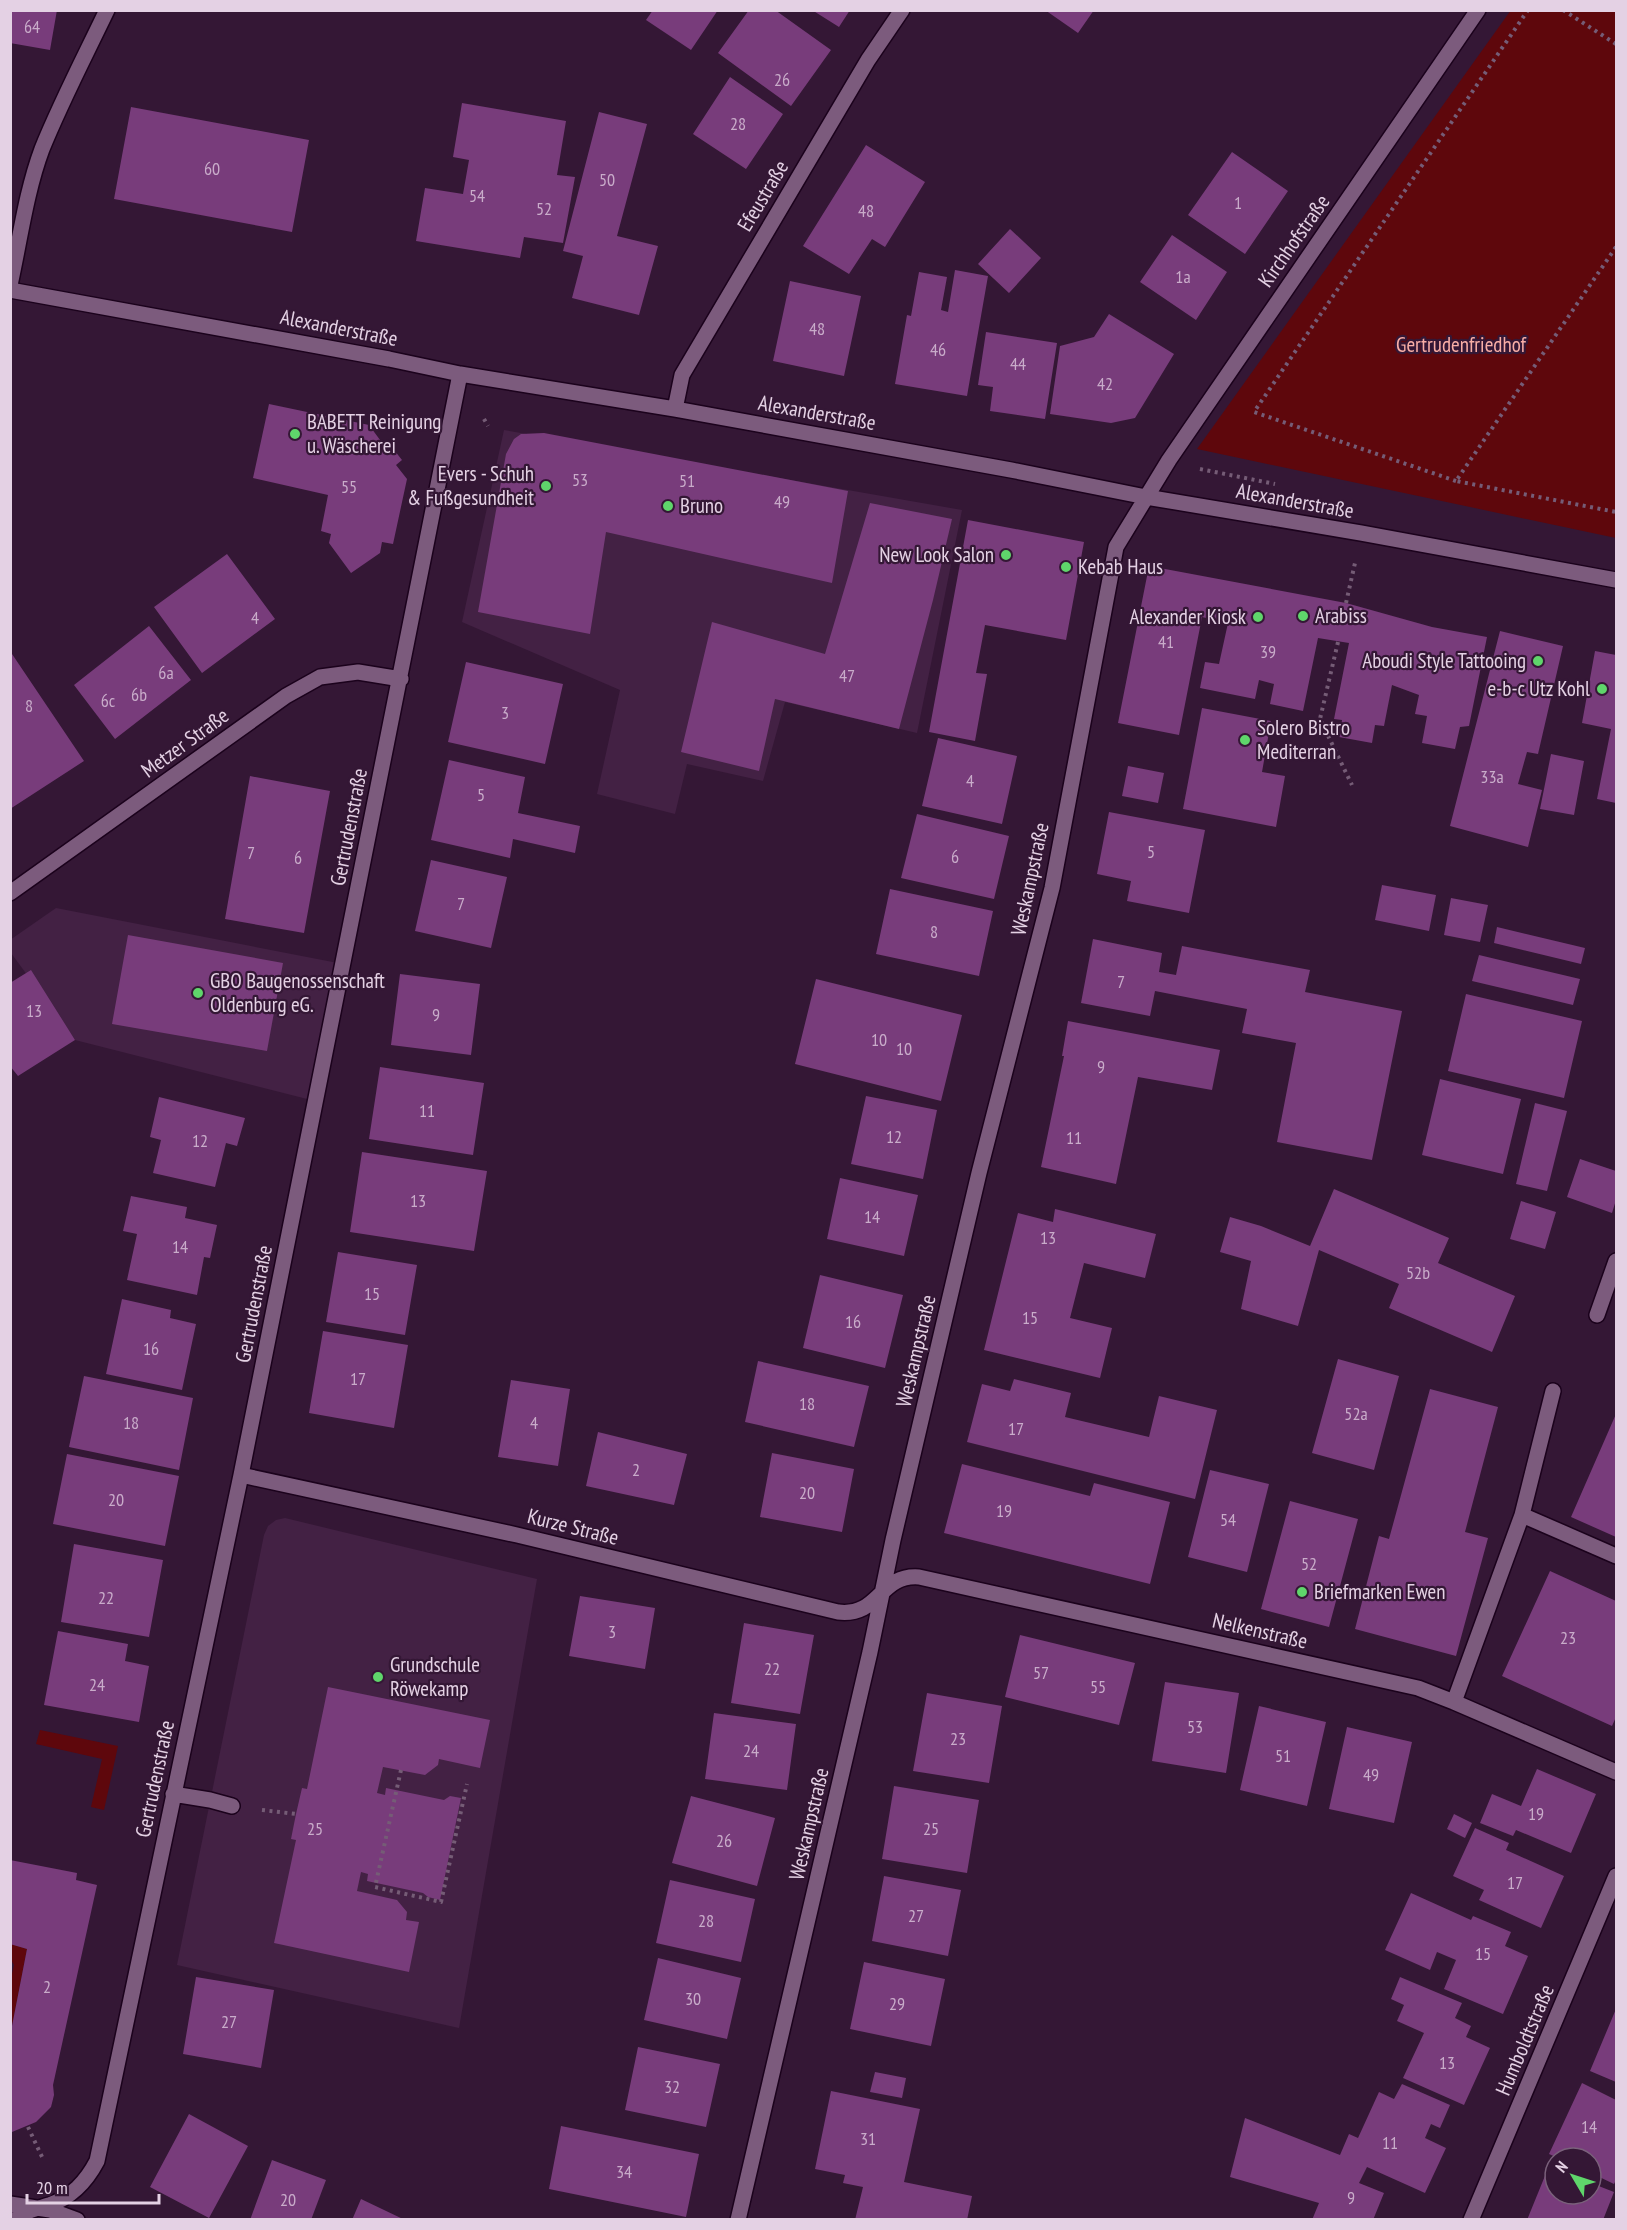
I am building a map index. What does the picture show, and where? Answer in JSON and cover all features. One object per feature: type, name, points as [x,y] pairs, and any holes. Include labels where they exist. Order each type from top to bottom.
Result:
[{"type":"street","points":[[10,285],[26,210],[42,151],[65,95],[107,10]]},
{"type":"street","name":"Efeustraße","points":[[675,409],[682,375],[868,60],[902,10]]},
{"type":"street","name":"Kirchhofstraße","points":[[1146,497],[1203,410],[1478,10]]},
{"type":"street","name":"Alexanderstraße","points":[[10,290],[460,374],[675,409],[1146,497],[1361,533],[1617,580]]},
{"type":"street","name":"Gertrudenstraße","points":[[14,2220],[72,2193],[89,2176],[97,2161],[241,1475],[460,374]]},
{"type":"street","name":"Weskampstraße","points":[[738,2220],[979,1173],[1052,888],[1116,547],[1146,497]]},
{"type":"street","name":"Metzer Straße","points":[[10,893],[277,702],[303,686],[320,677],[358,672],[401,679]]},
{"type":"street","points":[[1597,1315],[1617,1261]]},
{"type":"street","points":[[1454,1702],[1522,1515],[1553,1391]]},
{"type":"street","name":"Kurze Straße","points":[[241,1475],[517,1535],[838,1612],[863,1610],[885,1588]]},
{"type":"street","points":[[1522,1515],[1617,1556]]},
{"type":"street","name":"Nelkenstraße","points":[[885,1588],[895,1580],[920,1577],[1371,1677],[1418,1689],[1454,1702],[1617,1772]]},
{"type":"street","points":[[173,1794],[232,1806]]},
{"type":"street","name":"Humboldtstraße","points":[[1471,2220],[1617,1876]]},
{"type":"street","points":[[10,2204],[50,2210],[77,2220]]},
{"type":"path","points":[[1528,10],[1254,412],[1456,481],[1617,512]]},
{"type":"path","points":[[1563,10],[1617,44]]},
{"type":"path","points":[[1456,481],[1617,247]]},
{"type":"path","points":[[1346,603],[1361,533]]},
{"type":"path","points":[[1338,642],[1320,718],[1352,785]]},
{"type":"path","points":[[401,1770],[375,1887],[441,1902],[467,1784]]},
{"type":"path","points":[[28,2127],[43,2159]]},
{"type":"shaded area","points":[[504,430],[962,510],[917,733],[785,702],[763,781],[687,764],[675,814],[597,794],[620,690],[462,622]]},
{"type":"shaded area","points":[[56,908],[343,964],[315,1101],[75,1040],[11,953],[10,940]]},
{"type":"shaded area","name":"Grundschule Röwekamp","points":[[285,1518],[537,1579],[459,2028],[177,1965],[264,1535],[268,1526],[276,1520]]},
{"type":"green space","name":"Gertrudenfriedhof","points":[[1511,10],[1616,11],[1616,538],[1197,449]]},
{"type":"green space","points":[[40,1730],[118,1746],[104,1810],[91,1807],[102,1759],[36,1744]]},
{"type":"green space","points":[[11,1944],[27,1949],[12,2026],[10,2025],[10,1982],[14,1965],[11,1960]]},
{"type":"building","points":[[10,10],[57,10],[50,50],[10,43]]},
{"type":"building","points":[[653,10],[718,10],[691,50],[646,20]]},
{"type":"building","points":[[749,10],[775,10],[831,50],[791,106],[718,53]]},
{"type":"building","points":[[812,10],[850,10],[839,27]]},
{"type":"building","points":[[1045,10],[1094,10],[1078,33]]},
{"type":"building","points":[[730,77],[783,114],[746,169],[693,134]]},
{"type":"building","points":[[462,103],[566,121],[557,175],[575,177],[563,243],[524,237],[520,258],[416,241],[425,188],[463,194],[469,160],[453,157]]},
{"type":"building","points":[[131,107],[309,140],[292,232],[114,199]]},
{"type":"building","points":[[599,112],[647,124],[617,236],[658,246],[639,315],[572,298],[583,256],[563,251]]},
{"type":"building","points":[[866,145],[925,182],[885,247],[872,239],[849,274],[803,246]]},
{"type":"building","points":[[1232,152],[1288,191],[1245,254],[1188,215]]},
{"type":"building","points":[[1010,229],[1041,258],[1009,293],[978,264]]},
{"type":"building","points":[[1172,235],[1227,272],[1196,320],[1140,282]]},
{"type":"building","points":[[955,270],[988,276],[967,396],[895,384],[907,315],[911,316],[919,272],[947,277],[941,310],[948,312]]},
{"type":"building","points":[[790,281],[861,296],[844,376],[773,361]]},
{"type":"building","points":[[1109,314],[1174,354],[1135,418],[1111,423],[1050,414],[1060,346],[1094,337]]},
{"type":"building","points":[[986,332],[1057,343],[1045,419],[990,411],[993,387],[978,385]]},
{"type":"building","points":[[269,404],[369,425],[383,444],[387,441],[402,460],[396,465],[407,479],[393,544],[382,542],[380,553],[351,573],[329,543],[331,534],[321,531],[328,495],[253,478]]},
{"type":"building","points":[[544,433],[848,491],[832,583],[606,532],[590,634],[478,612],[506,454],[514,439],[521,434]]},
{"type":"building","points":[[870,503],[952,519],[899,729],[775,699],[759,771],[681,752],[712,622],[825,654]]},
{"type":"building","points":[[968,520],[1084,542],[1066,640],[985,625],[976,673],[987,674],[975,741],[929,732]]},
{"type":"building","points":[[227,554],[275,619],[202,673],[154,607]]},
{"type":"building","points":[[1149,566],[1346,603],[1432,627],[1487,637],[1469,726],[1460,727],[1455,749],[1422,743],[1427,716],[1415,714],[1419,695],[1392,685],[1384,726],[1375,725],[1372,743],[1339,737],[1342,720],[1334,719],[1349,643],[1318,638],[1303,711],[1270,704],[1274,684],[1259,680],[1255,699],[1200,688],[1205,662],[1219,664],[1228,623],[1202,617],[1179,735],[1118,723]]},
{"type":"building","points":[[149,626],[191,680],[115,739],[74,685]]},
{"type":"building","points":[[1500,631],[1563,646],[1538,754],[1527,752],[1518,784],[1542,790],[1528,847],[1450,826]]},
{"type":"building","points":[[10,651],[84,761],[10,809]]},
{"type":"building","name":"e-b-c Utz Kohl","points":[[1595,651],[1616,655],[1616,803],[1597,799],[1611,729],[1582,723]]},
{"type":"building","points":[[466,662],[563,684],[545,764],[448,742]]},
{"type":"building","points":[[1202,708],[1271,721],[1262,772],[1285,776],[1276,827],[1183,809]]},
{"type":"building","points":[[938,738],[1017,756],[1002,824],[922,806]]},
{"type":"building","points":[[1551,754],[1584,761],[1574,815],[1540,809]]},
{"type":"building","points":[[449,760],[525,777],[518,813],[580,826],[575,853],[513,839],[510,858],[431,840]]},
{"type":"building","points":[[1128,766],[1164,773],[1158,803],[1122,796]]},
{"type":"building","points":[[250,776],[330,791],[304,933],[225,919]]},
{"type":"building","points":[[1109,812],[1205,830],[1189,913],[1127,901],[1131,881],[1097,874]]},
{"type":"building","points":[[917,814],[1009,836],[994,899],[901,878]]},
{"type":"building","points":[[431,860],[507,877],[491,948],[415,931]]},
{"type":"building","points":[[1382,885],[1436,895],[1429,931],[1375,920]]},
{"type":"building","points":[[890,889],[993,911],[979,976],[876,954]]},
{"type":"building","points":[[1451,898],[1488,905],[1480,942],[1444,935]]},
{"type":"building","points":[[1497,927],[1585,948],[1581,964],[1494,943]]},
{"type":"building","name":"GBO Baugenossenschaft Oldenburg eG.","points":[[128,935],[283,963],[267,1051],[112,1024]]},
{"type":"building","points":[[1093,939],[1162,953],[1159,972],[1176,975],[1182,946],[1310,970],[1305,992],[1402,1011],[1372,1160],[1277,1142],[1296,1043],[1242,1033],[1247,1009],[1155,991],[1150,1016],[1081,1003]]},
{"type":"building","points":[[1479,955],[1580,979],[1573,1005],[1472,981]]},
{"type":"building","points":[[31,970],[75,1040],[18,1076],[10,1066],[10,983]]},
{"type":"building","points":[[400,974],[480,984],[471,1055],[391,1045]]},
{"type":"building","points":[[816,979],[962,1015],[941,1101],[795,1064]]},
{"type":"building","points":[[1466,994],[1582,1021],[1564,1098],[1448,1071]]},
{"type":"building","points":[[1068,1021],[1220,1050],[1212,1090],[1138,1077],[1116,1184],[1041,1167],[1064,1056],[1062,1056]]},
{"type":"building","points":[[380,1067],[484,1083],[473,1155],[369,1139]]},
{"type":"building","points":[[1440,1079],[1521,1099],[1503,1174],[1422,1155]]},
{"type":"building","points":[[866,1096],[937,1110],[923,1179],[851,1164]]},
{"type":"building","points":[[159,1097],[245,1118],[237,1146],[226,1143],[215,1187],[153,1173],[161,1140],[150,1137]]},
{"type":"building","points":[[1535,1103],[1567,1111],[1547,1191],[1516,1184]]},
{"type":"building","points":[[362,1152],[487,1171],[474,1251],[350,1232]]},
{"type":"building","points":[[1580,1159],[1616,1171],[1616,1200],[1612,1213],[1567,1197]]},
{"type":"building","points":[[840,1178],[918,1195],[904,1256],[827,1239]]},
{"type":"building","points":[[1334,1189],[1449,1238],[1438,1263],[1515,1296],[1492,1352],[1389,1308],[1399,1284],[1319,1250],[1298,1326],[1241,1309],[1251,1261],[1220,1252],[1230,1217],[1261,1226],[1310,1246]]},
{"type":"building","points":[[131,1196],[187,1207],[185,1218],[217,1225],[210,1258],[204,1257],[197,1295],[127,1280],[137,1234],[123,1231]]},
{"type":"building","points":[[1521,1201],[1556,1212],[1545,1249],[1510,1239]]},
{"type":"building","points":[[1055,1209],[1156,1234],[1145,1278],[1084,1263],[1070,1318],[1112,1328],[1100,1378],[984,1350],[1018,1213],[1053,1222]]},
{"type":"building","points":[[338,1252],[417,1265],[405,1335],[326,1322]]},
{"type":"building","points":[[820,1275],[903,1295],[885,1368],[803,1348]]},
{"type":"building","points":[[122,1299],[171,1310],[170,1318],[196,1324],[182,1390],[106,1374]]},
{"type":"building","points":[[323,1331],[408,1345],[394,1428],[309,1413]]},
{"type":"building","points":[[1338,1359],[1399,1376],[1374,1470],[1312,1453]]},
{"type":"building","points":[[758,1361],[869,1386],[854,1447],[745,1422]]},
{"type":"building","points":[[84,1376],[193,1398],[179,1470],[69,1447]]},
{"type":"building","points":[[1014,1379],[1071,1393],[1065,1417],[1149,1437],[1159,1396],[1217,1410],[1195,1499],[967,1442],[982,1384],[1010,1391]]},
{"type":"building","points":[[511,1380],[570,1389],[558,1466],[498,1457]]},
{"type":"building","points":[[1430,1389],[1498,1407],[1465,1532],[1488,1538],[1456,1656],[1355,1629],[1379,1536],[1389,1539]]},
{"type":"building","points":[[1616,1414],[1616,1537],[1571,1517]]},
{"type":"building","points":[[598,1432],[687,1454],[674,1505],[586,1486]]},
{"type":"building","points":[[772,1453],[854,1469],[842,1532],[760,1517]]},
{"type":"building","points":[[67,1454],[179,1476],[165,1546],[53,1524]]},
{"type":"building","points":[[962,1464],[1090,1496],[1094,1483],[1170,1502],[1150,1584],[944,1533]]},
{"type":"building","points":[[1210,1470],[1269,1484],[1247,1572],[1188,1557]]},
{"type":"building","points":[[1290,1501],[1358,1519],[1329,1627],[1261,1609]]},
{"type":"building","points":[[74,1544],[163,1560],[149,1637],[61,1622]]},
{"type":"building","points":[[1550,1571],[1616,1601],[1616,1717],[1612,1726],[1502,1676]]},
{"type":"building","points":[[580,1596],[655,1608],[645,1669],[569,1656]]},
{"type":"building","points":[[744,1623],[814,1635],[800,1714],[731,1703]]},
{"type":"building","points":[[58,1631],[128,1644],[125,1661],[149,1666],[139,1722],[44,1705]]},
{"type":"building","points":[[1020,1635],[1135,1663],[1119,1725],[1005,1697]]},
{"type":"building","points":[[1165,1682],[1239,1693],[1226,1773],[1152,1761]]},
{"type":"building","points":[[328,1687],[490,1720],[480,1768],[439,1759],[438,1765],[425,1775],[383,1767],[377,1793],[385,1795],[386,1788],[444,1800],[450,1796],[461,1798],[440,1900],[423,1893],[367,1881],[368,1874],[361,1872],[357,1891],[397,1900],[407,1912],[406,1920],[419,1922],[409,1972],[274,1943],[296,1840],[291,1839],[296,1814],[302,1788],[307,1789]]},
{"type":"building","points":[[927,1693],[1002,1706],[989,1783],[913,1771]]},
{"type":"building","points":[[1259,1706],[1326,1722],[1307,1806],[1240,1790]]},
{"type":"building","points":[[714,1713],[796,1724],[787,1790],[705,1779]]},
{"type":"building","points":[[1347,1727],[1412,1742],[1394,1823],[1329,1809]]},
{"type":"building","points":[[1537,1769],[1596,1794],[1571,1853],[1516,1830],[1513,1836],[1480,1823],[1492,1794],[1521,1806]]},
{"type":"building","points":[[894,1786],[979,1800],[967,1873],[882,1859]]},
{"type":"building","points":[[691,1796],[775,1818],[757,1886],[672,1863]]},
{"type":"building","points":[[1454,1814],[1472,1823],[1465,1838],[1447,1829]]},
{"type":"building","points":[[1475,1828],[1509,1843],[1506,1850],[1564,1876],[1541,1928],[1479,1900],[1484,1890],[1453,1876]]},
{"type":"building","points":[[10,1860],[77,1873],[76,1880],[97,1885],[53,2085],[54,2095],[51,2107],[36,2122],[12,2132],[10,2025],[12,2026],[27,1949],[10,1944]]},
{"type":"building","points":[[884,1876],[961,1890],[948,1956],[872,1941]]},
{"type":"building","points":[[670,1880],[755,1899],[741,1962],[656,1943]]},
{"type":"building","points":[[1411,1893],[1471,1920],[1473,1916],[1511,1932],[1505,1946],[1528,1956],[1503,2014],[1444,1989],[1456,1960],[1437,1952],[1430,1970],[1385,1950]]},
{"type":"building","points":[[658,1958],[741,1978],[727,2039],[644,2020]]},
{"type":"building","points":[[864,1962],[945,1979],[931,2046],[850,2029]]},
{"type":"building","points":[[196,1977],[274,1990],[261,2068],[183,2054]]},
{"type":"building","points":[[1400,1977],[1462,2003],[1455,2018],[1471,2026],[1466,2037],[1490,2048],[1464,2105],[1403,2078],[1424,2033],[1397,2021],[1404,2005],[1391,1999]]},
{"type":"building","points":[[1616,2009],[1616,2082],[1590,2071]]},
{"type":"building","points":[[638,2047],[720,2064],[706,2127],[625,2110]]},
{"type":"building","points":[[875,2072],[906,2078],[902,2098],[870,2092]]},
{"type":"building","points":[[1582,2083],[1616,2100],[1616,2180],[1614,2184],[1603,2179],[1603,2146],[1553,2146]]},
{"type":"building","points":[[1402,2084],[1450,2105],[1440,2128],[1431,2124],[1425,2138],[1446,2148],[1425,2193],[1367,2167],[1359,2183],[1384,2193],[1373,2220],[1312,2220],[1319,2203],[1230,2177],[1245,2118],[1340,2155],[1349,2134],[1358,2138],[1379,2092],[1394,2099]]},
{"type":"building","points":[[831,2091],[920,2109],[904,2182],[972,2196],[967,2220],[855,2220],[863,2187],[843,2183],[845,2175],[815,2169]]},
{"type":"building","points":[[189,2114],[248,2146],[209,2218],[150,2187]]},
{"type":"building","points":[[561,2126],[699,2154],[686,2217],[549,2189]]},
{"type":"building","points":[[272,2160],[326,2180],[311,2220],[250,2220]]},
{"type":"building","points":[[1543,2181],[1543,2206],[1603,2206],[1603,2188],[1614,2192],[1603,2220],[1527,2220]]},
{"type":"building","points":[[361,2199],[405,2220],[352,2220]]},
{"type":"place","name":"BABETT Reinigung u. Wäscherei","points":[[295,434]]},
{"type":"place","name":"Evers - Schuh & Fußgesundheit","points":[[546,486]]},
{"type":"place","name":"Bruno","points":[[668,506]]},
{"type":"place","name":"New Look Salon","points":[[1006,555]]},
{"type":"place","name":"Kebab Haus","points":[[1066,567]]},
{"type":"place","name":"Arabiss","points":[[1303,616]]},
{"type":"place","name":"Alexander Kiosk","points":[[1258,617]]},
{"type":"place","name":"Aboudi Style Tattooing","points":[[1538,661]]},
{"type":"place","name":"e-b-c Utz Kohl","points":[[1602,689]]},
{"type":"place","name":"Solero Bistro Mediterran","points":[[1245,740]]},
{"type":"place","name":"GBO Baugenossenschaft Oldenburg eG.","points":[[198,993]]},
{"type":"place","name":"Briefmarken Ewen","points":[[1302,1592]]},
{"type":"place","name":"Grundschule Röwekamp","points":[[378,1677]]}]
